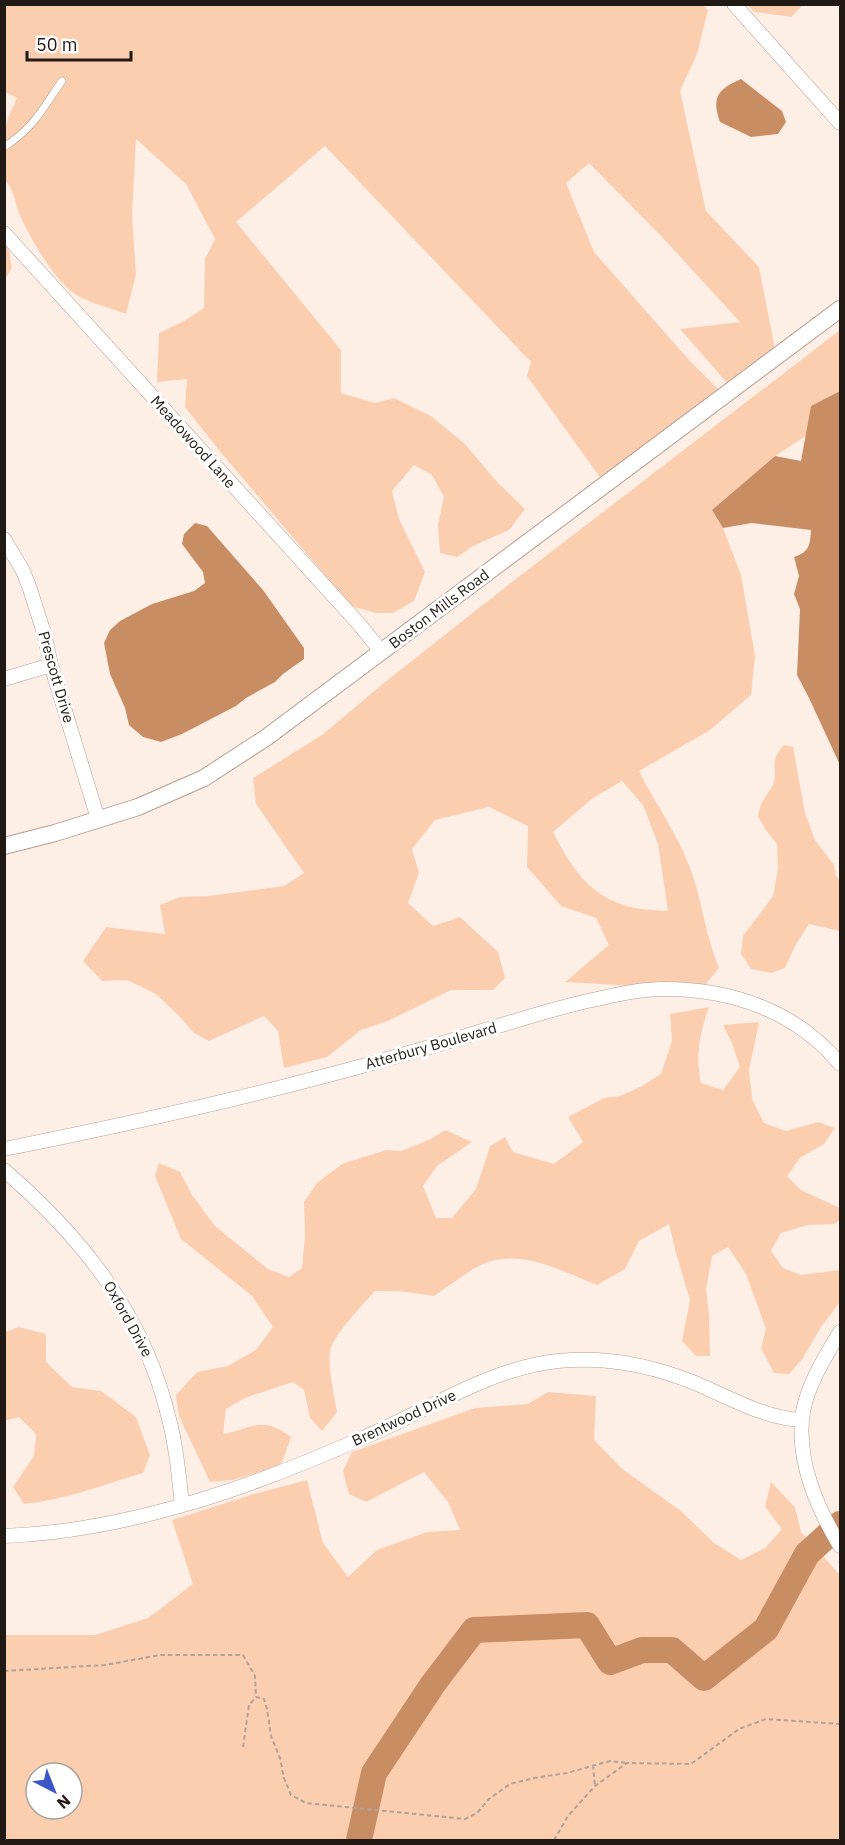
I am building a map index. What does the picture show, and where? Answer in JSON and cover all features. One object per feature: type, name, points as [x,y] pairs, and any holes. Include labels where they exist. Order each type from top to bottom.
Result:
[{"type":"street","points":[[734,4],[840,123]]},
{"type":"street","name":"Meadowood Lane","points":[[4,233],[359,624],[376,645],[379,653]]},
{"type":"street","name":"Boston Mills Road","points":[[4,846],[138,807],[219,769],[267,737],[840,309]]},
{"type":"street","name":"Prescott Drive","points":[[4,539],[23,571],[30,589],[98,819]]},
{"type":"street","points":[[4,679],[51,665]]},
{"type":"street","name":"Atterbury Boulevard","points":[[4,1149],[248,1096],[415,1052],[564,1006],[634,991],[663,988],[724,994],[753,1002],[785,1017],[813,1036],[840,1064]]},
{"type":"street","name":"Oxford Drive","points":[[4,1170],[37,1198],[78,1243],[112,1287],[131,1318],[150,1355],[170,1424],[182,1505]]},
{"type":"street","points":[[840,1332],[824,1358],[805,1403],[802,1420],[803,1444],[811,1485],[828,1525],[840,1546]]},
{"type":"street","name":"Brentwood Drive","points":[[4,1536],[111,1522],[182,1505],[251,1483],[346,1446],[483,1381],[512,1370],[557,1361],[593,1360],[630,1363],[693,1383],[768,1414],[784,1419],[802,1420]]},
{"type":"lane","points":[[4,147],[28,129],[62,81]]},
{"type":"path","points":[[4,1671],[105,1665],[160,1655],[243,1655],[255,1676],[256,1697],[249,1705],[243,1747]]},
{"type":"path","points":[[256,1697],[264,1699],[271,1736],[291,1795],[306,1803],[465,1819],[477,1813],[489,1799],[510,1784],[534,1778],[567,1773],[610,1761],[691,1764],[739,1729],[766,1719],[840,1724]]},
{"type":"path","points":[[554,1840],[568,1816],[595,1786],[627,1763]]},
{"type":"path","points":[[593,1765],[595,1786]]},
{"type":"shaded area","points":[[5,5],[703,5],[708,10],[697,54],[680,91],[706,211],[759,267],[775,349],[728,384],[680,329],[740,322],[662,237],[589,163],[566,183],[594,252],[689,360],[720,391],[602,480],[527,376],[531,362],[325,146],[236,222],[341,350],[341,393],[375,403],[394,398],[431,416],[465,444],[498,483],[525,509],[509,530],[473,546],[457,557],[440,553],[438,524],[444,497],[432,475],[414,465],[392,491],[399,519],[425,572],[414,601],[393,613],[376,613],[351,606],[185,407],[187,379],[157,382],[159,333],[204,308],[205,259],[215,239],[186,184],[136,139],[132,215],[136,274],[126,314],[89,301],[70,290],[53,272],[31,238],[5,180],[5,132],[8,118],[17,98],[5,92]]},
{"type":"shaded area","points":[[748,5],[803,5],[791,17],[754,12]]},
{"type":"shaded area","points":[[741,79],[782,111],[786,122],[778,134],[751,137],[720,122],[716,106],[718,95],[727,86]]},
{"type":"shaded area","points":[[5,244],[8,247],[12,268],[5,279]]},
{"type":"shaded area","points":[[840,330],[840,391],[811,406],[806,436],[775,456],[712,510],[723,528],[741,575],[755,656],[751,695],[710,730],[639,771],[676,837],[694,879],[719,968],[706,984],[635,986],[565,982],[609,945],[596,918],[561,906],[527,867],[528,826],[489,807],[435,820],[412,849],[419,873],[408,903],[433,926],[460,917],[498,952],[505,978],[493,990],[451,990],[388,1021],[361,1030],[327,1057],[284,1068],[278,1031],[264,1016],[209,1041],[194,1033],[156,994],[127,980],[102,981],[83,961],[106,927],[165,934],[160,905],[180,897],[209,896],[284,886],[304,873],[256,804],[253,778],[322,735],[517,578]],"holes":[[[622,781],[643,805],[658,844],[668,911],[635,908],[619,903],[595,890],[576,870],[553,832],[593,798]]]},
{"type":"shaded area","points":[[840,391],[840,765],[797,675],[800,609],[794,594],[799,576],[794,557],[803,553],[808,547],[811,530],[752,523],[723,528],[712,510],[775,456],[801,461],[811,406]]},
{"type":"shaded area","points":[[195,523],[207,526],[263,590],[304,648],[304,659],[275,682],[236,706],[182,734],[161,742],[143,737],[129,725],[125,708],[110,674],[104,643],[110,630],[120,621],[152,604],[194,591],[205,583],[203,572],[182,544],[184,534]]},
{"type":"shaded area","points":[[784,745],[793,747],[805,813],[815,840],[834,865],[840,881],[840,931],[809,924],[785,968],[771,973],[751,969],[741,954],[743,936],[773,896],[778,869],[777,844],[758,816],[762,802],[775,779],[776,756]]},
{"type":"shaded area","points":[[709,1007],[699,1045],[698,1064],[701,1083],[723,1090],[740,1067],[723,1025],[759,1022],[749,1070],[752,1099],[764,1123],[786,1131],[818,1122],[835,1128],[824,1144],[800,1158],[787,1176],[801,1190],[840,1208],[840,1219],[835,1224],[808,1225],[781,1233],[771,1251],[783,1268],[801,1275],[840,1270],[840,1302],[821,1327],[803,1358],[789,1374],[774,1373],[761,1348],[766,1329],[746,1274],[728,1247],[712,1256],[706,1289],[710,1356],[696,1356],[682,1341],[690,1300],[669,1224],[639,1241],[625,1269],[597,1285],[539,1263],[510,1259],[495,1260],[481,1265],[434,1296],[399,1291],[375,1291],[336,1337],[332,1345],[330,1365],[337,1412],[322,1431],[310,1418],[304,1390],[293,1382],[245,1398],[226,1409],[223,1434],[257,1425],[272,1426],[281,1430],[291,1437],[281,1465],[233,1480],[210,1482],[179,1416],[176,1395],[197,1372],[228,1366],[256,1350],[273,1327],[252,1296],[181,1239],[155,1176],[159,1163],[180,1172],[192,1195],[215,1226],[268,1269],[289,1277],[302,1268],[305,1237],[304,1202],[317,1183],[342,1164],[386,1150],[401,1151],[429,1140],[445,1130],[472,1142],[437,1166],[423,1186],[436,1218],[452,1218],[476,1189],[490,1146],[505,1137],[513,1152],[554,1164],[583,1142],[568,1117],[604,1098],[620,1096],[642,1086],[661,1074],[672,1041],[670,1014]]},
{"type":"shaded area","points":[[19,1327],[46,1334],[46,1362],[72,1387],[101,1391],[136,1417],[150,1455],[143,1473],[69,1496],[24,1504],[13,1487],[34,1456],[36,1434],[19,1417],[4,1421],[5,1332]]},
{"type":"shaded area","points":[[548,1392],[596,1396],[594,1440],[621,1468],[681,1511],[714,1543],[741,1560],[765,1548],[782,1529],[765,1507],[771,1482],[795,1507],[801,1532],[840,1575],[840,1840],[5,1840],[5,1635],[95,1635],[148,1618],[193,1584],[172,1520],[307,1480],[323,1543],[348,1577],[377,1550],[427,1532],[460,1530],[448,1502],[424,1472],[366,1502],[349,1494],[343,1471],[352,1452],[475,1408],[528,1404]]},
{"type":"waterway","points":[[359,1840],[374,1773],[433,1684],[474,1630],[587,1625],[610,1662],[642,1650],[672,1650],[704,1678],[766,1629],[807,1554],[840,1524]]}]
